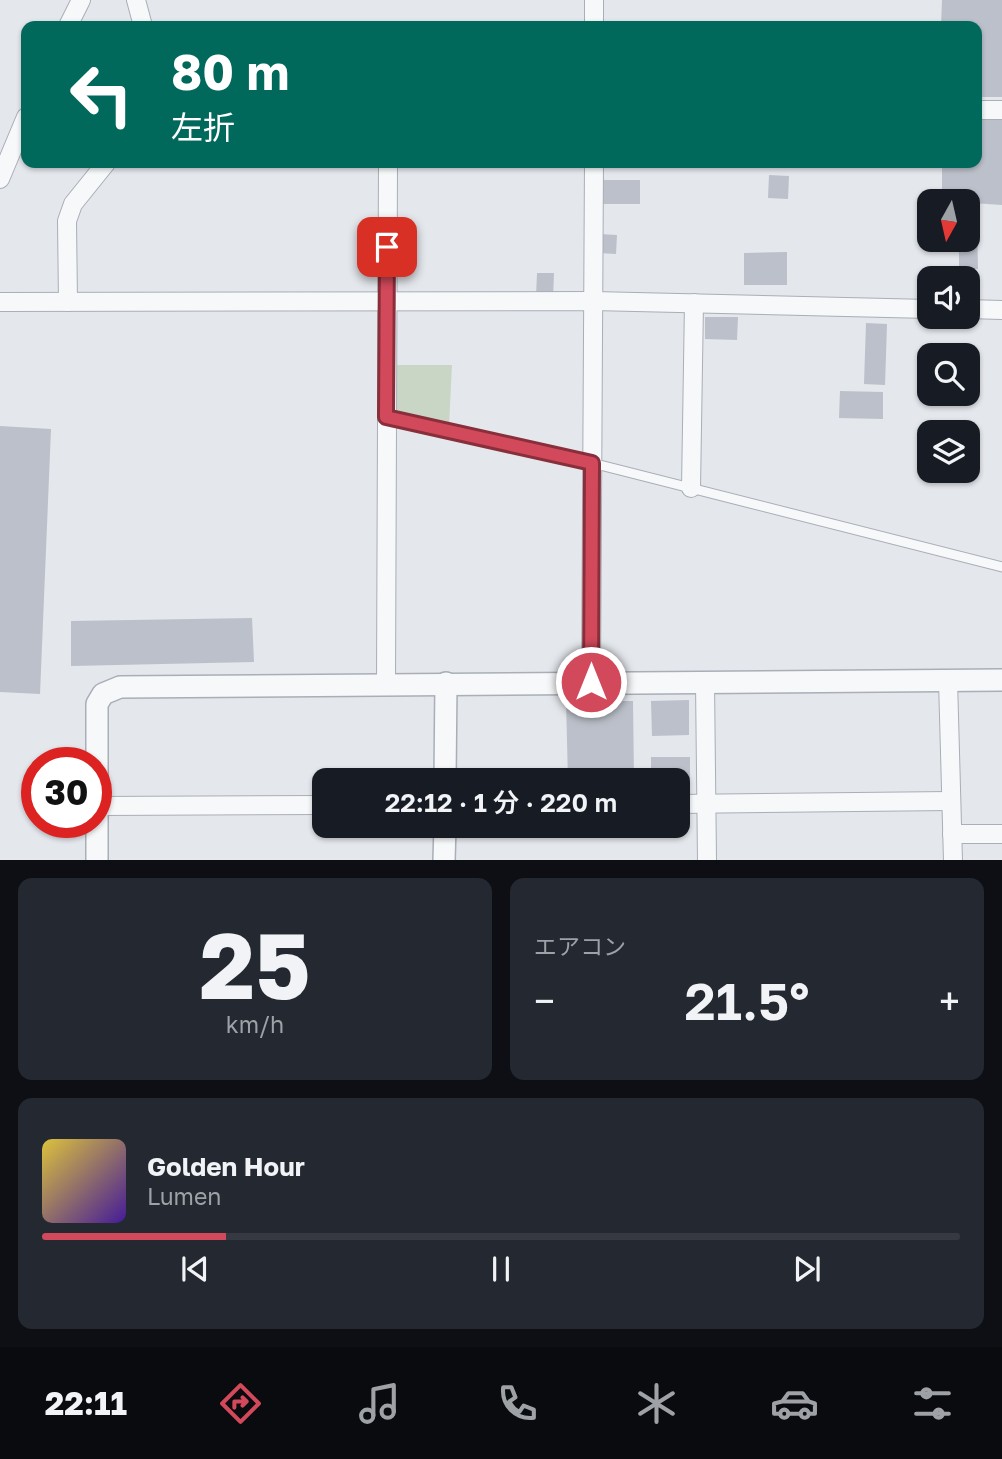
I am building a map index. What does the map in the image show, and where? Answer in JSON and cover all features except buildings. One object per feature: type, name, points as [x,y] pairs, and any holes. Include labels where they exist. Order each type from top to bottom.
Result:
[{"type":"street","points":[[70,21],[81,0]]},
{"type":"street","points":[[136,0],[142,21]]},
{"type":"street","points":[[594,0],[594,21]]},
{"type":"street","points":[[982,110],[1002,110]]},
{"type":"street","points":[[0,179],[21,129]]},
{"type":"street","points":[[68,302],[67,222],[73,204],[102,168]]},
{"type":"street","points":[[386,683],[388,168]]},
{"type":"street","points":[[591,682],[594,168]]},
{"type":"street","points":[[0,302],[593,301],[917,309]]},
{"type":"street","points":[[691,488],[694,303]]},
{"type":"street","points":[[980,309],[1002,310]]},
{"type":"street","points":[[948,680],[953,860]]},
{"type":"street","points":[[98,747],[97,704],[103,694],[120,687],[1002,680]]},
{"type":"street","points":[[705,682],[707,860]]},
{"type":"street","points":[[445,768],[446,683]]},
{"type":"street","points":[[690,804],[951,801]]},
{"type":"street","points":[[112,806],[312,805]]},
{"type":"street","points":[[952,834],[1002,834]]},
{"type":"street","points":[[97,860],[98,838]]},
{"type":"street","points":[[443,860],[444,838]]},
{"type":"lane","points":[[386,417],[592,463],[1002,567]]},
{"type":"green space","points":[[386,365],[452,365],[449,426],[386,417]]},
{"type":"route","points":[[387,247],[386,417],[592,463],[591,682]]}]
